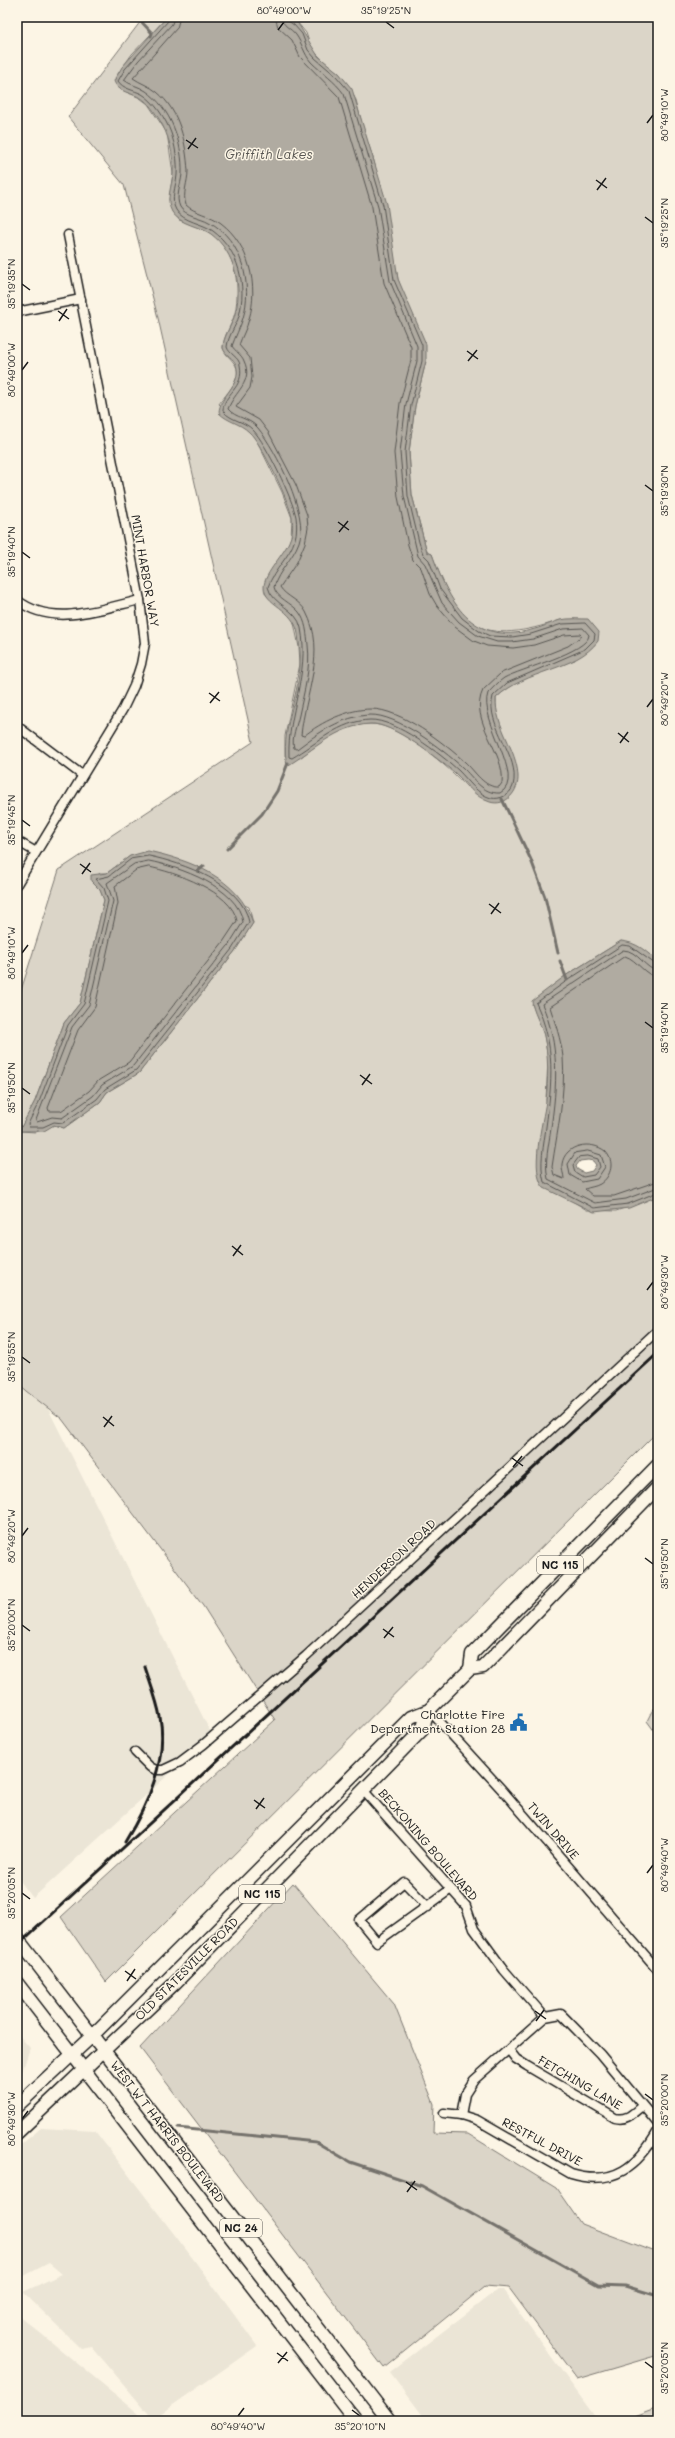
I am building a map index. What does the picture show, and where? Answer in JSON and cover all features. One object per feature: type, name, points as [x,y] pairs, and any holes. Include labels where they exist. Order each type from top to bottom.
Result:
[{"type":"main road","name":"OLD STATESVILLE ROAD","points":[[470,1669],[472,1654],[658,1465]]},
{"type":"main road","name":"OLD STATESVILLE ROAD","points":[[17,2106],[92,2036],[411,1717],[429,1710],[470,1669],[483,1667],[658,1487]]},
{"type":"main road","name":"OLD STATESVILLE ROAD","points":[[17,2133],[175,1983],[364,1790],[422,1730],[429,1710]]},
{"type":"main road","name":"WEST W T HARRIS BOULEVARD","points":[[17,1938],[390,2421]]},
{"type":"main road","name":"NC 24","points":[[17,1983],[356,2421]]},
{"type":"street","name":"MINT HARBOR WAY","points":[[17,884],[123,709],[138,674],[145,640],[140,600],[68,235]]},
{"type":"street","points":[[17,312],[81,299]]},
{"type":"street","points":[[17,600],[34,611],[55,616],[140,600]]},
{"type":"street","points":[[17,726],[82,775]]},
{"type":"street","points":[[17,841],[36,852]]},
{"type":"street","name":"HENDERSON ROAD","points":[[135,1752],[150,1767],[156,1770],[163,1770],[180,1762],[204,1744],[317,1646],[658,1330]]},
{"type":"street","name":"TWIN DRIVE","points":[[429,1710],[504,1792],[658,1970]]},
{"type":"street","name":"BECKONING BOULEVARD","points":[[364,1790],[466,1906],[474,1929],[504,1970],[545,2017]]},
{"type":"street","points":[[428,1907],[404,1882],[359,1920],[377,1942],[428,1907],[451,1889]]},
{"type":"street","points":[[461,2114],[465,2094],[474,2080],[545,2017],[561,2014],[600,2054],[658,2124]]},
{"type":"street","name":"FETCHING LANE","points":[[509,2050],[516,2059],[615,2118],[622,2120],[642,2106]]},
{"type":"street","name":"RESTFUL DRIVE","points":[[444,2113],[461,2114],[477,2120],[571,2174],[584,2178],[606,2178],[634,2164],[648,2148],[658,2131]]},
{"type":"shaded area","points":[[144,17],[167,17],[132,54],[115,78],[120,89],[140,98],[148,104],[167,133],[173,173],[169,200],[179,220],[205,230],[215,237],[223,245],[234,266],[237,302],[232,322],[224,339],[223,348],[237,368],[237,373],[233,385],[219,404],[250,432],[257,441],[282,492],[292,518],[291,538],[284,554],[268,576],[266,595],[293,618],[299,647],[300,664],[285,736],[285,756],[300,758],[324,740],[342,730],[371,724],[395,731],[423,748],[467,787],[516,765],[496,714],[496,698],[523,679],[575,660],[561,620],[534,628],[512,631],[493,631],[477,626],[464,616],[453,600],[442,580],[432,554],[427,552],[412,495],[409,452],[415,406],[426,361],[398,279],[374,161],[363,128],[356,100],[339,73],[328,65],[311,48],[306,33],[297,22],[287,17],[658,17],[658,964],[651,955],[621,941],[565,976],[532,1004],[544,1035],[548,1059],[546,1100],[569,1199],[587,1210],[616,1211],[658,1196],[658,1431],[106,1982],[61,1917],[275,1720],[203,1606],[62,1419],[17,1384],[17,1003],[59,870],[253,742],[158,318],[124,185],[68,117]],"holes":[[[130,856],[249,907],[253,923],[235,951],[139,1073],[107,1092],[100,1102],[64,1128],[54,1125],[36,1132],[20,1131],[35,1101],[64,1023],[80,1003],[104,900],[100,890],[91,881],[100,873],[107,873]]]},
{"type":"shaded area","points":[[17,1347],[212,1735],[33,1898],[17,1877]]},
{"type":"shaded area","points":[[653,1709],[658,1711],[658,1736],[647,1721]]},
{"type":"shaded area","points":[[293,1883],[394,2004],[434,2104],[433,2133],[468,2134],[556,2188],[581,2224],[658,2253],[658,2367],[655,2356],[577,2379],[509,2288],[485,2286],[384,2368],[140,2048]]},
{"type":"shaded area","points":[[17,2033],[30,2048],[20,2078],[17,2082]]},
{"type":"shaded area","points":[[41,2128],[95,2131],[194,2260],[257,2346],[153,2419],[92,2347],[81,2349],[23,2292],[62,2274],[49,2263],[22,2277],[17,2276],[17,2148]]},
{"type":"shaded area","points":[[497,2290],[503,2290],[598,2421],[427,2421],[390,2372]]},
{"type":"shaded area","points":[[17,2314],[133,2409],[144,2421],[17,2421]]},
{"type":"shaded area","points":[[658,2408],[658,2421],[623,2421]]},
{"type":"water","name":"Griffith Lakes","points":[[167,17],[287,17],[297,22],[318,56],[339,73],[352,89],[387,204],[398,279],[426,344],[426,361],[415,406],[409,452],[412,495],[427,552],[432,554],[446,588],[455,603],[465,616],[478,625],[493,631],[510,633],[535,629],[560,620],[588,619],[599,632],[598,641],[589,651],[564,665],[536,675],[508,688],[496,698],[499,719],[514,756],[518,776],[518,782],[514,792],[506,800],[496,803],[484,800],[479,797],[455,773],[414,742],[390,729],[379,725],[370,724],[346,729],[326,740],[287,766],[285,753],[286,740],[299,678],[300,653],[298,634],[291,618],[269,598],[265,593],[264,587],[267,576],[284,551],[291,537],[292,518],[274,473],[254,438],[249,432],[238,424],[219,413],[223,401],[234,384],[237,372],[235,363],[223,348],[224,340],[233,321],[237,306],[238,295],[235,272],[226,251],[211,234],[185,223],[172,212],[169,198],[173,174],[173,160],[170,145],[163,125],[146,102],[141,98],[121,90],[114,81],[122,67]]},
{"type":"water","points":[[148,851],[196,866],[225,883],[237,894],[246,907],[253,923],[235,951],[139,1073],[107,1092],[100,1102],[64,1128],[54,1125],[44,1131],[19,1131],[35,1101],[64,1023],[80,1003],[104,900],[100,890],[91,881],[91,875],[107,873],[130,856]]},
{"type":"water","points":[[621,941],[632,943],[642,948],[651,955],[658,964],[658,1196],[629,1208],[594,1212],[544,1188],[540,1181],[537,1159],[546,1101],[548,1076],[546,1044],[532,1005],[532,1001],[565,976]],"holes":[[[580,1161],[593,1161],[596,1165],[592,1171],[584,1173],[577,1169],[576,1166]]]},
{"type":"waterway","points":[[137,17],[152,33],[151,36]]},
{"type":"waterway","points":[[227,849],[262,814],[277,791],[288,763]]},
{"type":"waterway","points":[[502,799],[531,860],[545,897],[558,953]]},
{"type":"waterway","points":[[198,871],[204,866]]},
{"type":"waterway","points":[[560,961],[567,980]]},
{"type":"waterway","points":[[178,2128],[316,2142],[350,2162],[422,2186],[598,2285],[625,2286],[658,2296]]},
{"type":"railway","points":[[17,1946],[658,1353]]},
{"type":"railway","points":[[125,1842],[148,1798],[154,1782],[161,1750],[162,1734],[160,1717],[145,1667]]},
{"type":"place","name":"Charlotte Fire Department Station 28","points":[[518,1722]]}]
